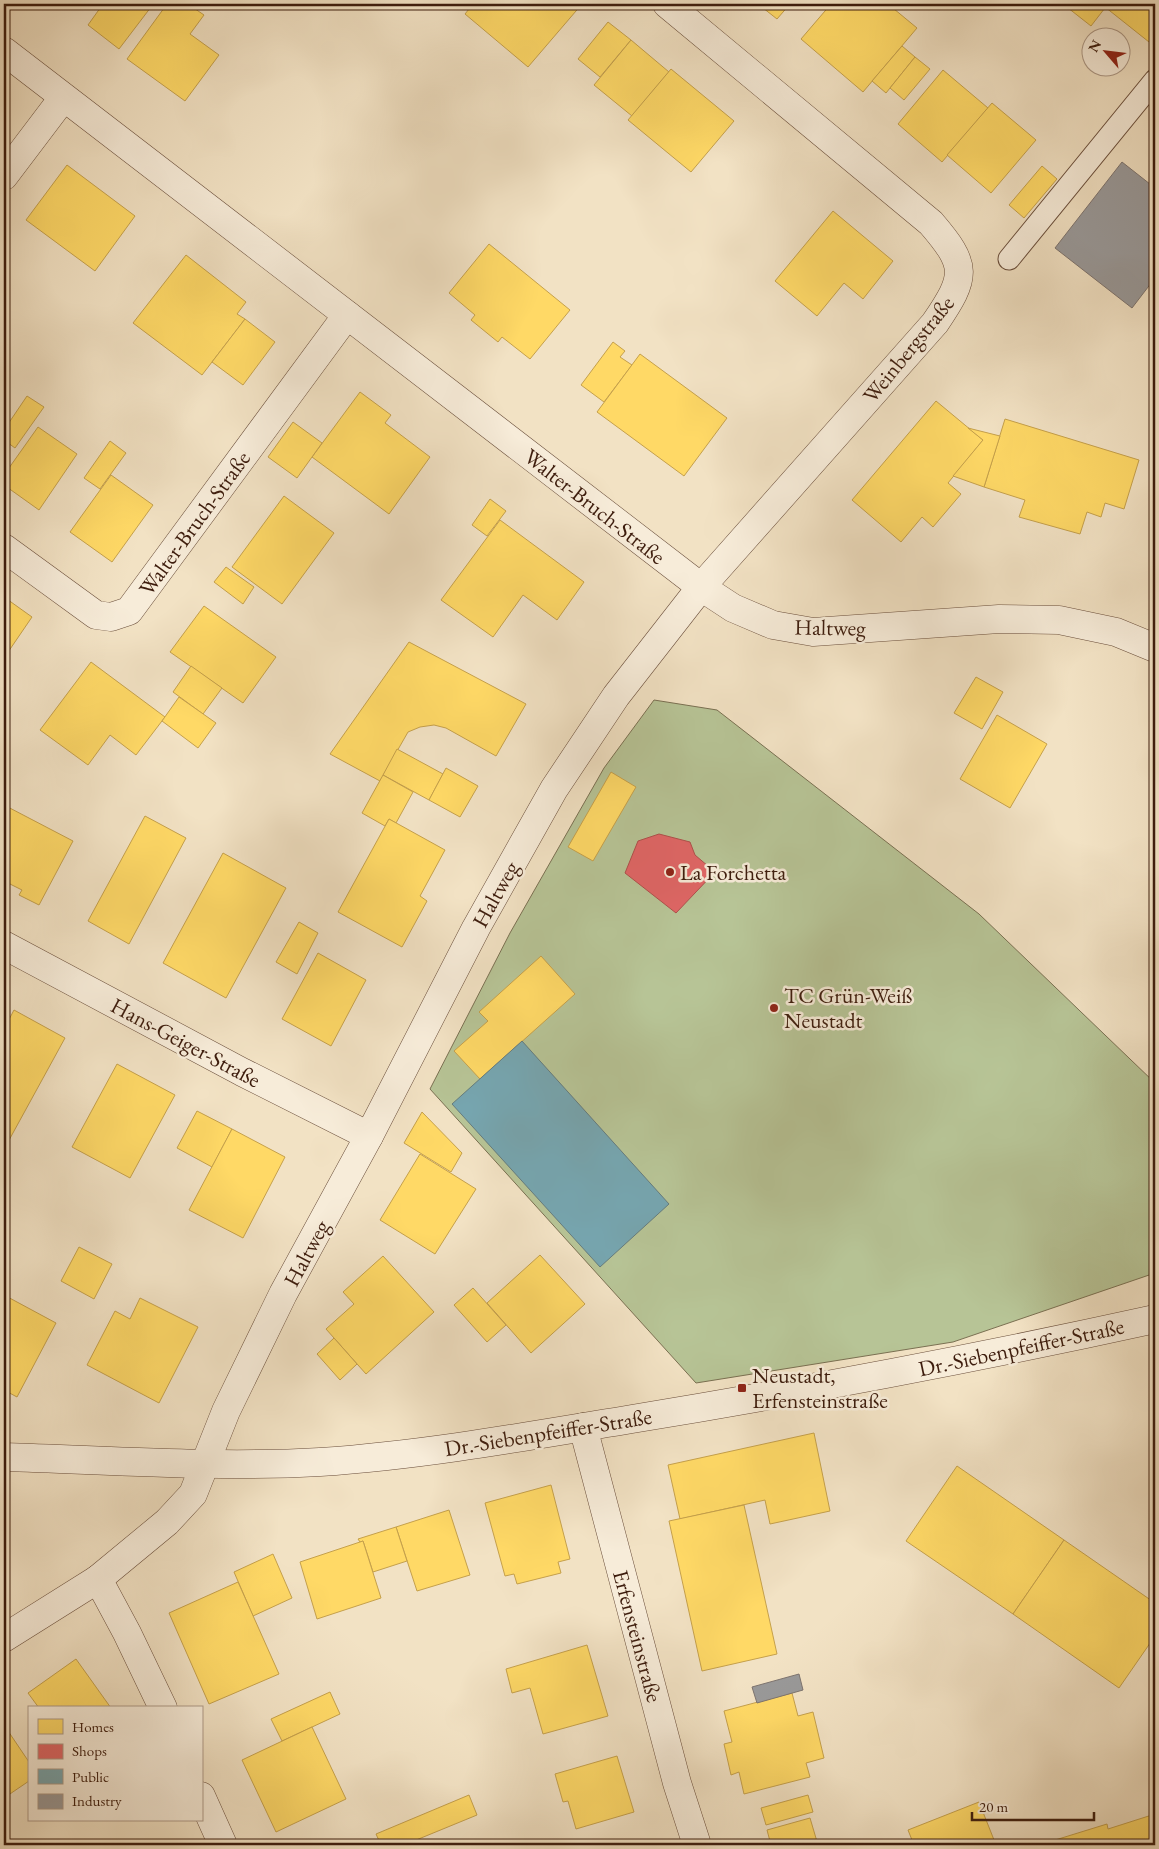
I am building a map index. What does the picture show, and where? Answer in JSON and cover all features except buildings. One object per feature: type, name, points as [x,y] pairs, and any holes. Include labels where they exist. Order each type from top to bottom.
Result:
[{"type":"street","name":"Weinbergstraße","points":[[667,4],[895,191],[931,223],[953,251],[960,273],[954,294],[935,323],[701,587]]},
{"type":"street","name":"Walter-Bruch-Straße","points":[[4,52],[701,587]]},
{"type":"street","points":[[4,176],[63,98]]},
{"type":"street","name":"Walter-Bruch-Straße","points":[[4,548],[96,615],[111,617],[129,611],[347,315]]},
{"type":"street","name":"Haltweg","points":[[205,1463],[226,1411],[283,1294],[369,1136],[476,928],[554,789],[616,696],[701,587],[733,608],[773,625],[814,632],[999,619],[1059,620],[1116,632],[1155,648]]},
{"type":"street","name":"Hans-Geiger-Straße","points":[[4,945],[242,1072],[369,1136]]},
{"type":"street","name":"Dr.-Siebenpfeiffer-Straße","points":[[205,1463],[318,1462],[405,1454],[584,1427],[940,1366],[1155,1319]]},
{"type":"street","name":"Erfensteinstraße","points":[[584,1427],[677,1782],[697,1845]]},
{"type":"street","points":[[4,1457],[205,1463],[193,1494],[167,1522],[98,1579],[4,1638]]},
{"type":"street","points":[[98,1579],[127,1632],[162,1706]]},
{"type":"street","points":[[202,1798],[223,1845]]},
{"type":"lane","points":[[1009,258],[1155,80]]},
{"type":"green space","name":"TC Grün-Weiß Neustadt","points":[[654,700],[717,710],[979,914],[1155,1083],[1155,1273],[953,1342],[696,1383],[430,1089],[510,933],[604,768]]},
{"type":"place","name":"La Forchetta","points":[[670,872]]},
{"type":"place","name":"TC Grün-Weiß Neustadt","points":[[774,1008]]},
{"type":"place","name":"Neustadt, Erfensteinstraße","points":[[742,1388]]}]
